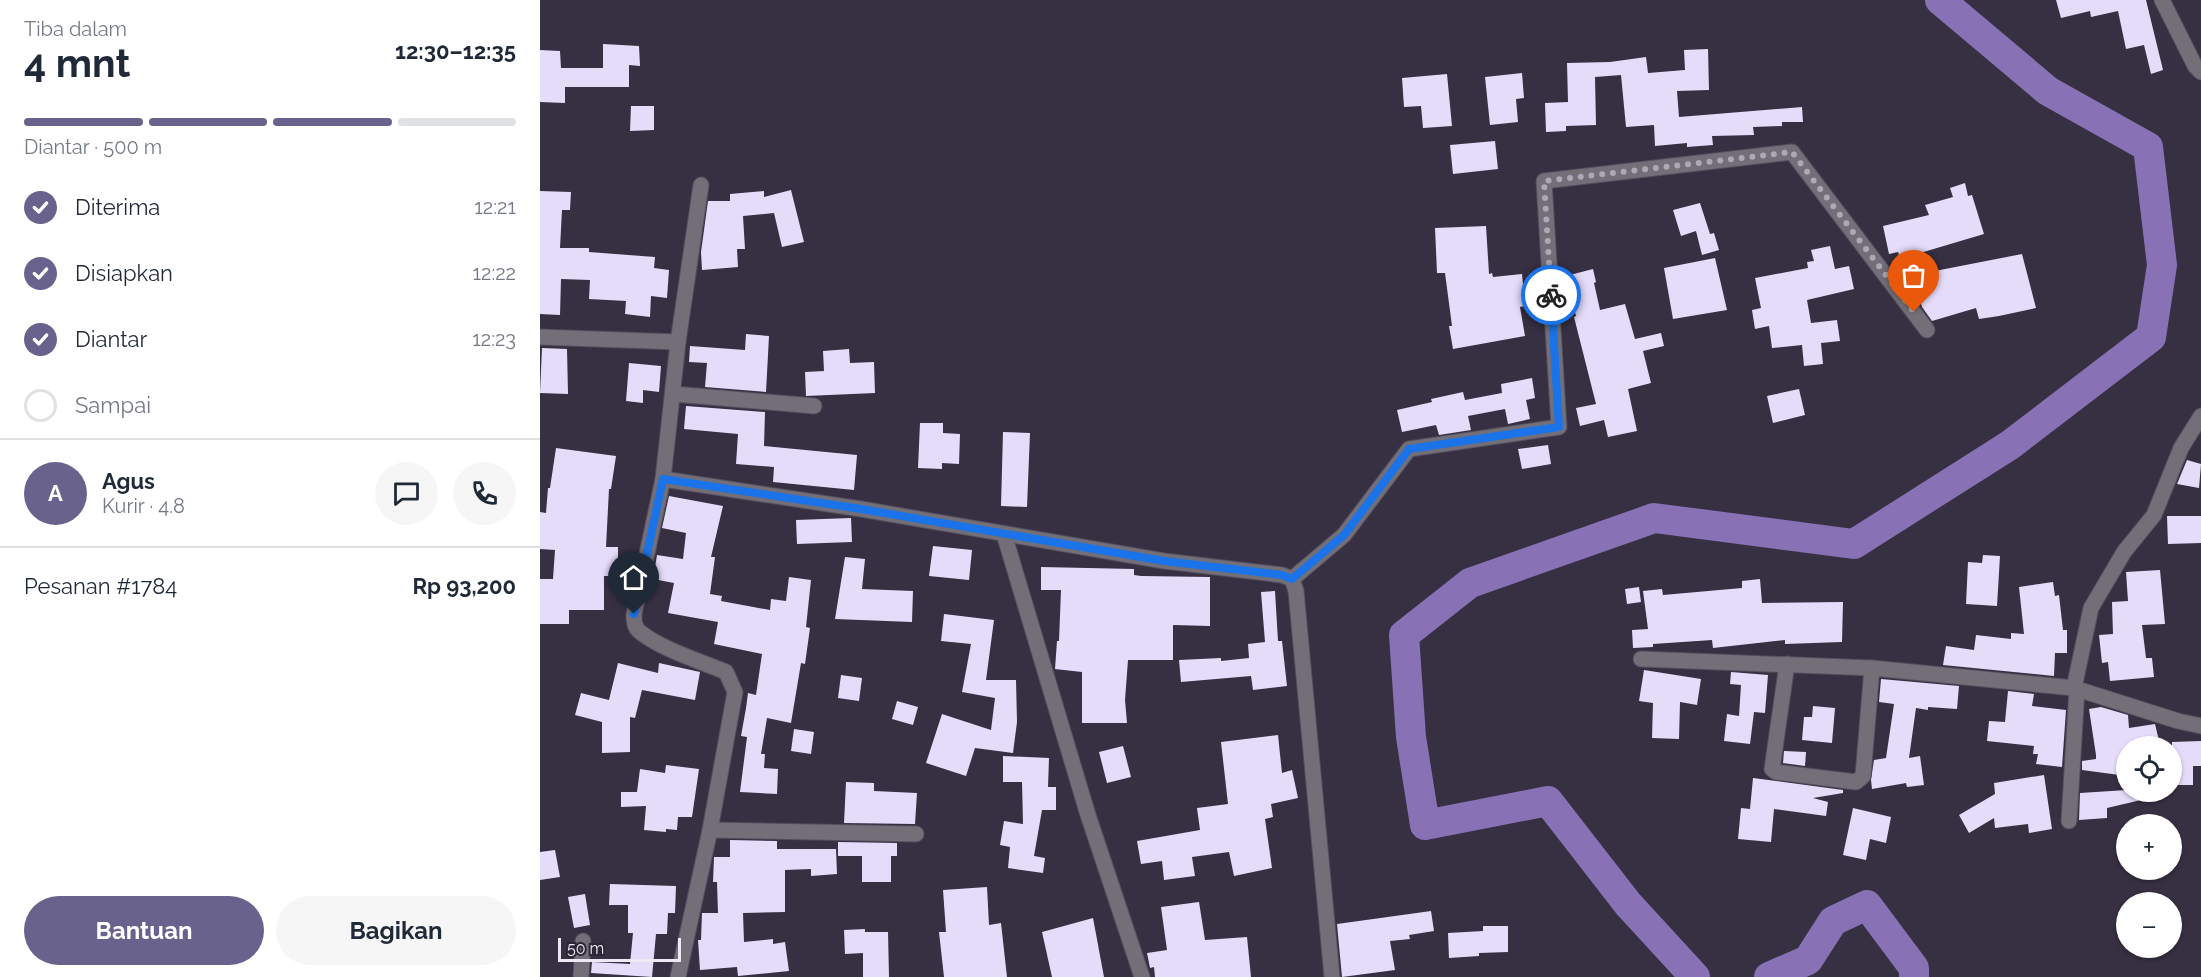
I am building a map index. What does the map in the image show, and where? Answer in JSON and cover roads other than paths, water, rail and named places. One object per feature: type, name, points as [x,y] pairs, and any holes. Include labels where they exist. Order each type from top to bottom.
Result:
[{"type":"street","points":[[2162,0],[2195,66],[2201,72]]},
{"type":"street","points":[[1292,579],[1344,535],[1409,449],[1559,427],[1544,181],[1792,152],[1927,330]]},
{"type":"street","points":[[678,977],[710,830],[735,692],[726,672],[663,645],[638,631],[634,623],[634,614],[663,479],[678,342],[701,185]]},
{"type":"street","points":[[540,338],[678,342]]},
{"type":"street","points":[[674,394],[814,406]]},
{"type":"street","points":[[2069,821],[2076,688],[2091,608],[2124,552],[2154,515],[2181,448],[2201,416]]},
{"type":"street","points":[[663,479],[861,509],[1164,561],[1282,575],[1292,579],[1296,591],[1332,977]]},
{"type":"street","points":[[1004,534],[1088,815],[1142,977]]},
{"type":"street","points":[[1641,659],[1872,668],[2076,688],[2178,721],[2201,726]]},
{"type":"street","points":[[1787,664],[1772,769],[1776,772],[1856,782],[1861,780],[1864,774],[1872,668]]},
{"type":"street","points":[[710,830],[916,834]]},
{"type":"street","points":[[581,977],[583,941]]},
{"type":"waterway","points":[[1695,977],[1628,904],[1548,801],[1425,825],[1411,737],[1404,635],[1470,583],[1654,518],[1854,544],[2010,445],[2151,337],[2162,265],[2148,147],[2048,91],[1940,0]]},
{"type":"waterway","points":[[1769,977],[1808,960],[1833,921],[1867,905],[1914,968],[1914,977]]}]
